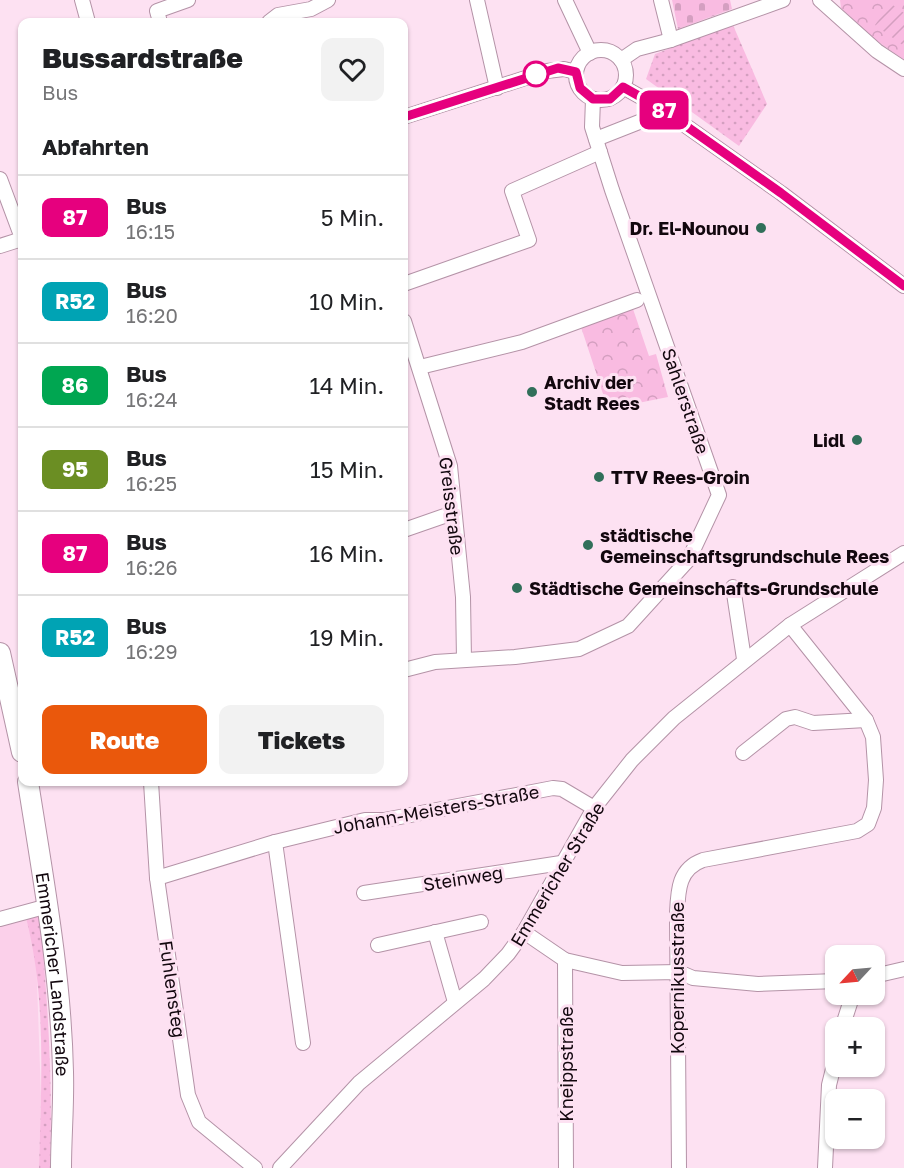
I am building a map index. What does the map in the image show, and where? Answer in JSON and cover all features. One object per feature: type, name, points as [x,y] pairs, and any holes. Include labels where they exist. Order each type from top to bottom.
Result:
[{"type":"main road","points":[[0,653],[18,734]]},
{"type":"main road","name":"Emmericher Landstraße","points":[[29,786],[48,906],[63,1072],[61,1168]]},
{"type":"street","points":[[82,0],[87,18]]},
{"type":"street","points":[[159,18],[157,11],[188,0]]},
{"type":"street","points":[[274,18],[278,15],[291,18],[328,0]]},
{"type":"street","points":[[477,0],[497,88]]},
{"type":"street","points":[[565,0],[590,53]]},
{"type":"street","points":[[661,0],[671,40]]},
{"type":"street","points":[[621,60],[637,49],[671,40],[783,0]]},
{"type":"street","points":[[820,0],[868,44],[904,69]]},
{"type":"street","points":[[606,51],[621,60],[626,78],[623,87],[610,99],[593,99],[580,88],[576,72],[584,57],[590,53],[606,51]]},
{"type":"street","points":[[408,116],[558,68],[576,72]]},
{"type":"street","points":[[623,87],[662,109],[904,286]]},
{"type":"street","name":"Sahlerstraße","points":[[408,669],[435,662],[515,657],[579,649],[628,626],[689,559],[719,495],[643,298],[592,127],[593,99]]},
{"type":"street","points":[[408,283],[529,240],[512,190],[657,115],[662,109]]},
{"type":"street","points":[[0,179],[18,227]]},
{"type":"street","points":[[0,246],[18,239]]},
{"type":"street","points":[[408,366],[522,342],[643,298]]},
{"type":"street","name":"Greisstraße","points":[[408,333],[450,466],[463,597],[464,660]]},
{"type":"street","points":[[408,529],[453,513]]},
{"type":"street","name":"Emmericher Straße","points":[[280,1168],[359,1083],[484,979],[508,954],[524,932],[594,808],[632,760],[674,718],[790,625],[904,553]]},
{"type":"street","points":[[733,587],[744,660]]},
{"type":"street","name":"Kopernikusstraße","points":[[679,1168],[676,1049],[679,972],[678,894],[687,869],[703,860],[857,831],[868,824],[874,808],[876,748],[866,720],[790,625]]},
{"type":"street","points":[[743,753],[786,719],[795,717],[813,723],[866,720]]},
{"type":"street","name":"Fuhlensteg","points":[[151,786],[157,878],[192,1109],[199,1122],[255,1168]]},
{"type":"street","name":"Johann-Meisters-Straße","points":[[157,878],[274,842],[365,820],[384,820],[553,788],[562,789],[594,808]]},
{"type":"street","points":[[274,842],[303,1043]]},
{"type":"street","name":"Steinweg","points":[[364,893],[561,863]]},
{"type":"street","points":[[0,919],[48,906]]},
{"type":"street","points":[[378,945],[481,922]]},
{"type":"street","points":[[435,932],[455,1002]]},
{"type":"street","points":[[524,932],[565,960],[622,973],[679,972],[693,978],[758,984],[825,981]]},
{"type":"street","name":"Kneippstraße","points":[[565,960],[566,1168]]},
{"type":"street","points":[[885,973],[904,969]]},
{"type":"street","points":[[825,1168],[831,1077]]},
{"type":"shaded area","points":[[26,918],[36,955],[41,1096],[39,1168],[0,1168],[0,926]]},
{"type":"green space","points":[[672,0],[730,0],[732,9],[678,29]]},
{"type":"green space","points":[[840,0],[904,0],[904,60],[873,38],[841,8]]},
{"type":"green space","points":[[890,3],[904,13],[904,46],[875,25]]},
{"type":"green space","points":[[733,25],[767,104],[739,146],[646,79],[655,54]]},
{"type":"green space","points":[[633,309],[649,356],[656,354],[668,397],[608,409],[581,327]]},
{"type":"green space","points":[[37,916],[40,918],[49,1043],[50,1168],[39,1168],[40,1011],[33,948],[26,918]]},
{"type":"bus line","name":"87","points":[[408,116],[558,68],[576,72],[580,88],[585,95],[593,99],[610,99],[623,87],[662,109],[781,193],[873,265],[904,286]]},
{"type":"place","name":"Dr. El-Nounou","points":[[761,228]]},
{"type":"place","name":"Archiv der Stadt Rees","points":[[532,392]]},
{"type":"place","name":"Lidl","points":[[857,440]]},
{"type":"place","name":"TTV Rees-Groin","points":[[599,477]]},
{"type":"place","name":"städtische Gemeinschaftsgrundschule Rees","points":[[588,545]]},
{"type":"place","name":"Städtische Gemeinschafts-Grundschule","points":[[517,588]]}]
